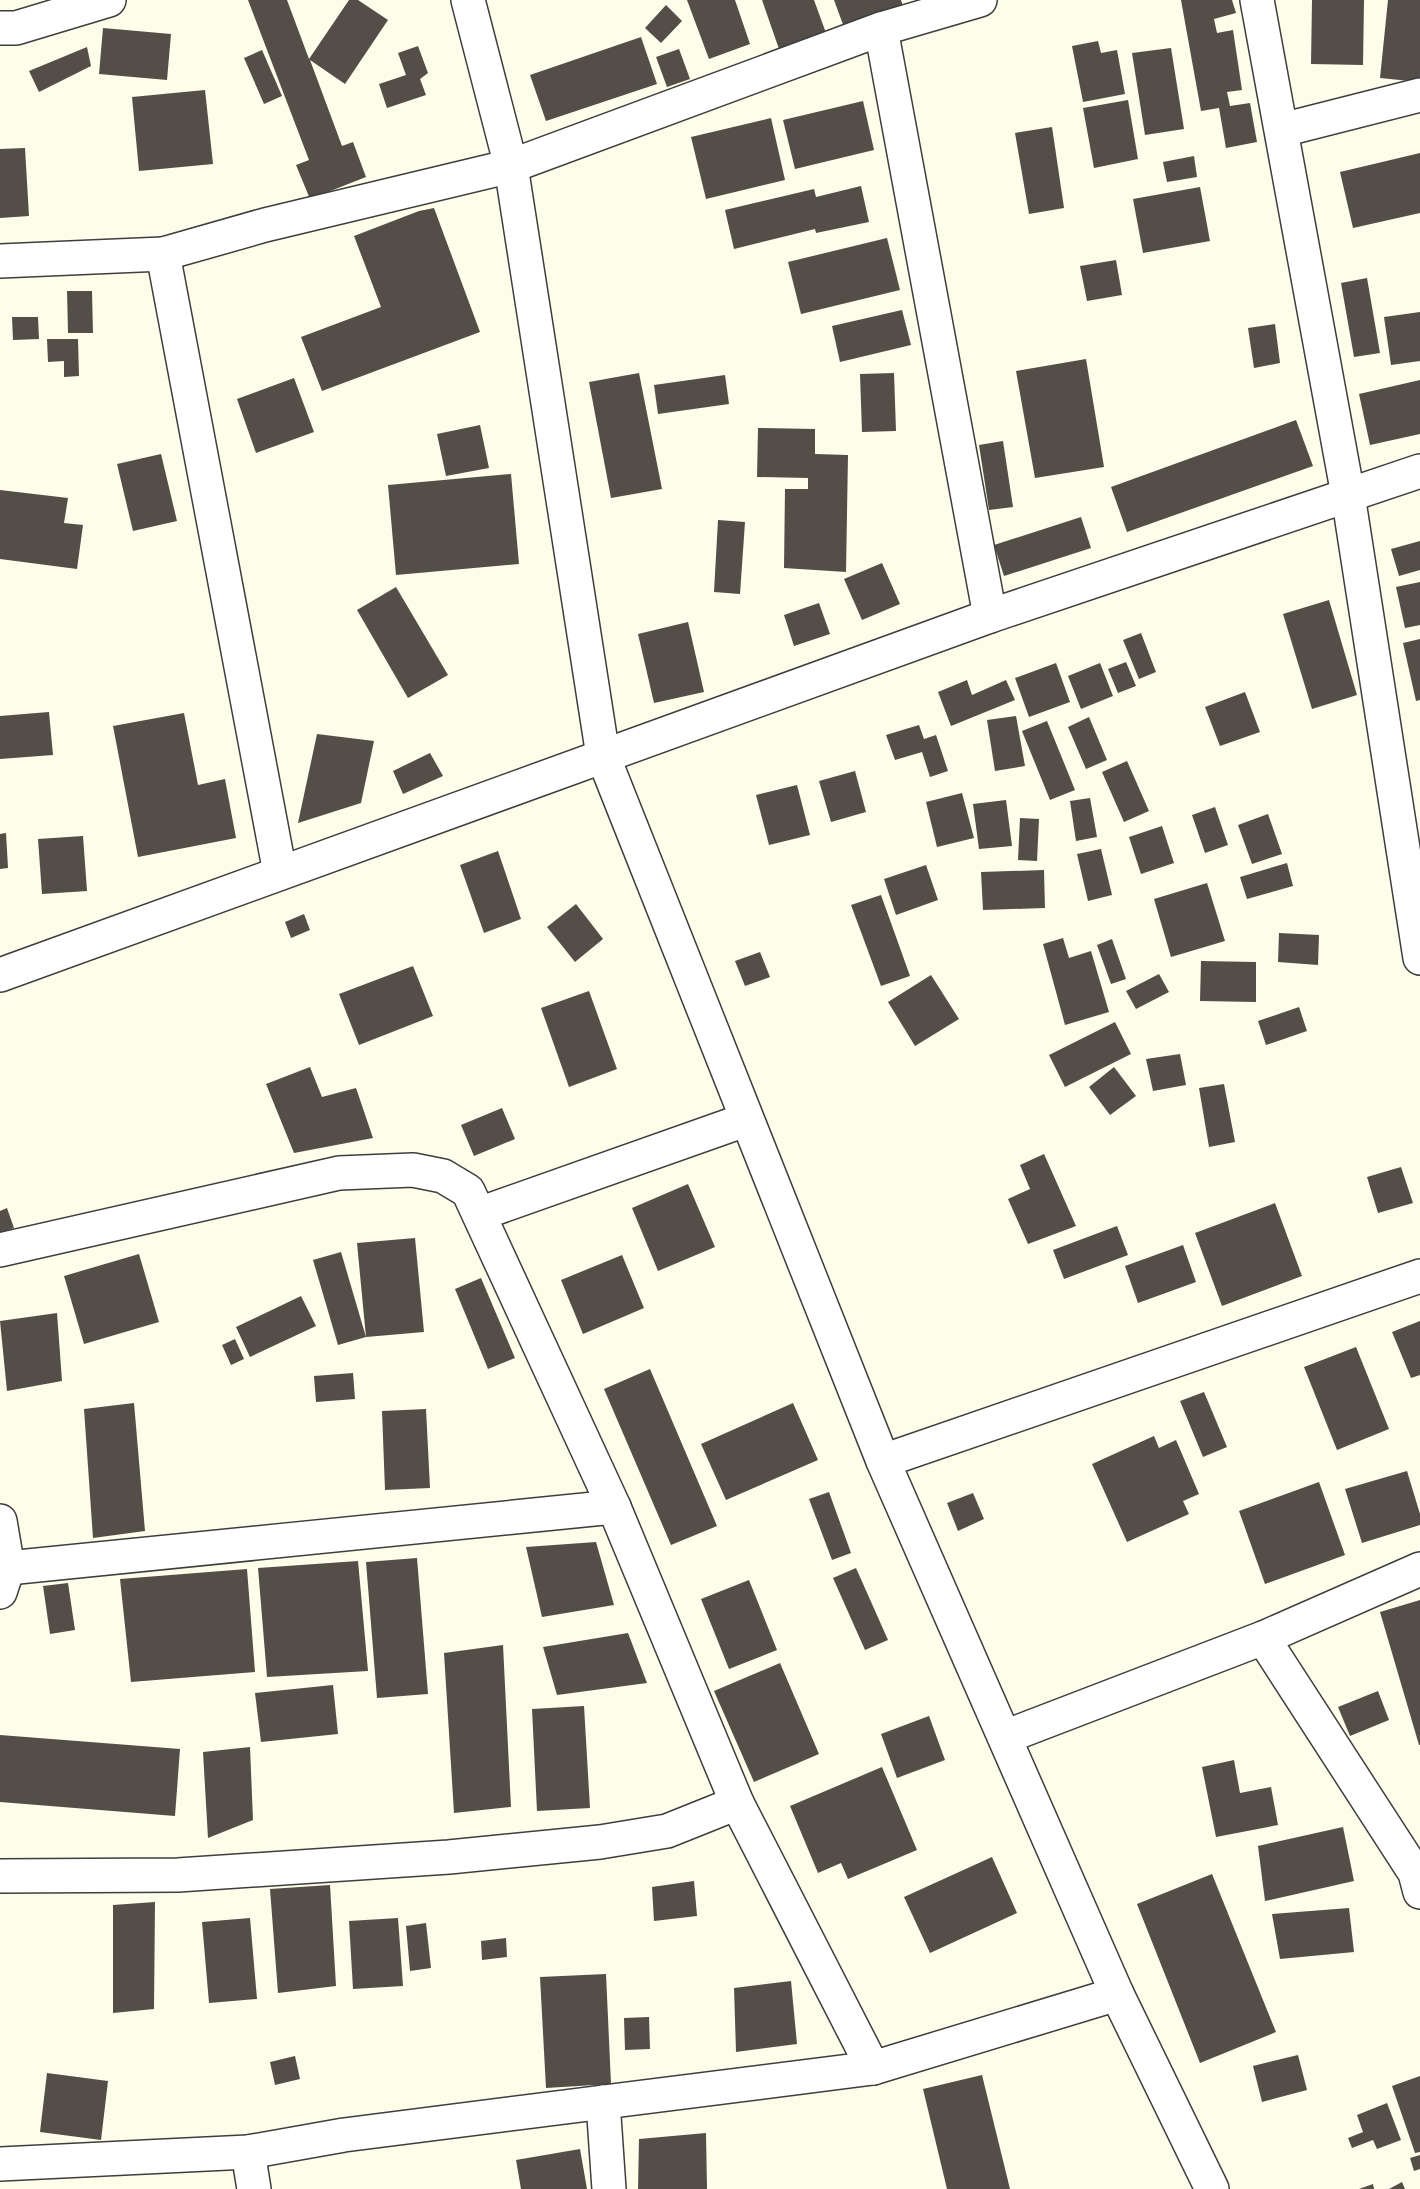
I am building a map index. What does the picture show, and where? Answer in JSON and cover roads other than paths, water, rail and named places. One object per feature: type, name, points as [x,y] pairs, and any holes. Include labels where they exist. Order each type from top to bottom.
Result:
[{"type":"street","points":[[0,28],[16,28],[109,0]]},
{"type":"street","points":[[468,0],[511,166],[603,756],[745,1120],[883,1461],[1117,1994],[1212,2189]]},
{"type":"street","points":[[0,261],[163,254],[266,225],[511,166],[881,29],[980,0]]},
{"type":"street","points":[[1257,0],[1348,495],[1416,909],[1420,958]]},
{"type":"street","points":[[881,29],[990,616]]},
{"type":"street","points":[[1282,130],[1420,95]]},
{"type":"street","points":[[163,254],[280,873]]},
{"type":"street","points":[[0,975],[990,616],[1420,471]]},
{"type":"street","points":[[479,1214],[745,1120]]},
{"type":"street","points":[[0,1250],[339,1173],[413,1170],[443,1176],[468,1191],[614,1507],[737,1803],[873,2067]]},
{"type":"street","points":[[883,1461],[1420,1276]]},
{"type":"street","points":[[0,1521],[4,1580],[614,1507]]},
{"type":"street","points":[[1005,1737],[1263,1638],[1420,1569]]},
{"type":"street","points":[[1263,1638],[1415,1873],[1420,1892]]},
{"type":"street","points":[[0,1876],[178,1875],[449,1857],[600,1842],[667,1831],[737,1803]]},
{"type":"street","points":[[0,2164],[248,2152],[344,2135],[873,2067],[1117,1994]]},
{"type":"street","points":[[603,2102],[609,2189]]},
{"type":"street","points":[[248,2152],[254,2189]]}]
